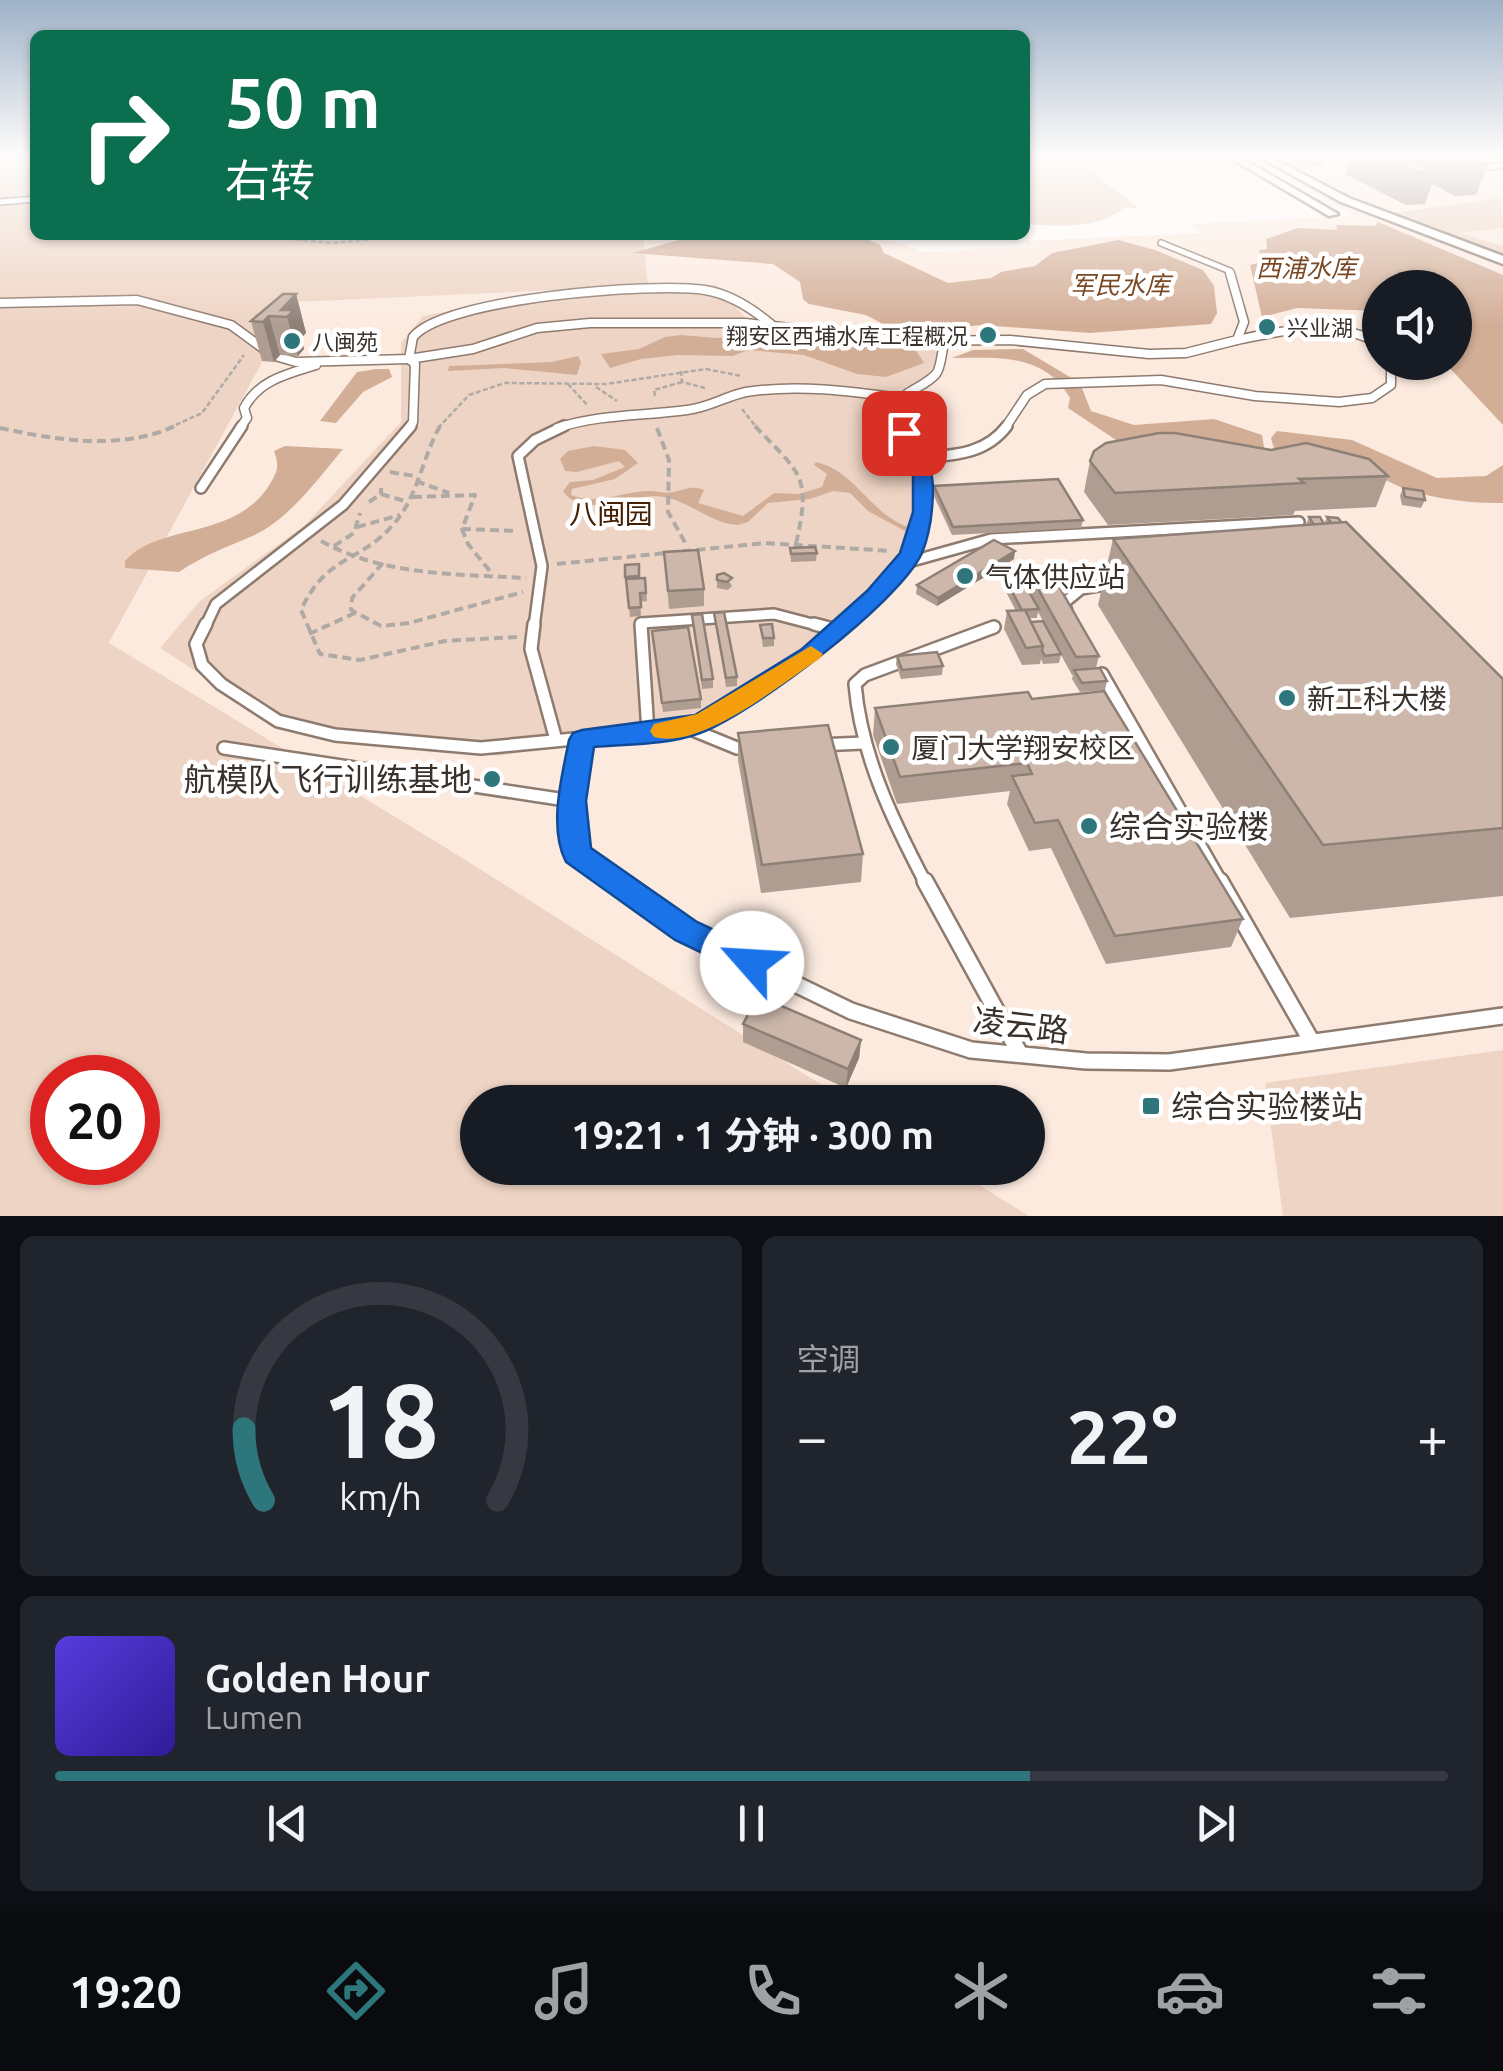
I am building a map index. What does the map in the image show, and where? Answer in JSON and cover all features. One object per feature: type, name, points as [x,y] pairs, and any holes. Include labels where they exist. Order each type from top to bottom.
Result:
[{"type":"street","points":[[1379,213],[1503,260]]},
{"type":"lane","points":[[1161,242],[1231,272],[1244,322],[1237,340]]},
{"type":"lane","points":[[409,359],[414,335],[445,316],[475,308],[557,298],[682,288],[704,290],[739,302],[772,325]]},
{"type":"lane","points":[[0,303],[137,300],[231,324],[272,355],[296,362],[409,359],[473,349],[555,325],[772,325],[874,339],[944,343],[1026,341],[1171,354],[1285,332],[1340,330],[1362,335]]},
{"type":"lane","points":[[556,740],[531,649],[542,566],[538,534],[520,480],[518,456],[559,427],[597,418],[692,410],[733,396],[767,391],[836,390],[901,398],[937,372],[944,343]]},
{"type":"lane","points":[[409,359],[415,364],[412,422],[343,505],[242,580],[216,604],[202,626],[196,644],[202,664],[221,684],[278,721],[334,735],[393,743],[482,748],[688,728],[782,673],[837,630],[908,559],[924,512],[919,458],[898,418],[901,398]]},
{"type":"lane","points":[[201,488],[248,418],[244,408],[249,395],[269,381],[327,362]]},
{"type":"lane","points":[[919,458],[982,448],[1014,419],[1028,392],[1045,384],[1163,380],[1337,404],[1370,399],[1390,388],[1394,380]]},
{"type":"lane","points":[[908,559],[932,560],[967,543],[992,539],[1298,522]]},
{"type":"lane","points":[[1074,625],[1064,604],[1073,591],[1088,585],[1126,583]]},
{"type":"lane","points":[[648,732],[640,655],[641,623],[774,614],[837,630]]},
{"type":"lane","points":[[994,627],[865,675],[855,684],[863,743],[887,806],[1020,1054]]},
{"type":"lane","points":[[1090,653],[1312,1042]]},
{"type":"lane","points":[[858,722],[877,721]]},
{"type":"lane","points":[[688,728],[737,748],[755,748]]},
{"type":"lane","points":[[224,748],[572,801],[582,740]]},
{"type":"lane","points":[[809,746],[863,743]]},
{"type":"lane","name":"凌云路","points":[[572,801],[576,854],[686,931],[850,1011],[971,1050],[1086,1061],[1169,1062],[1503,1016]]},
{"type":"path","points":[[306,240],[386,240]]},
{"type":"path","points":[[0,428],[60,441],[107,440],[159,432],[202,413],[216,399],[253,341]]},
{"type":"path","points":[[532,637],[488,636],[418,645],[376,658],[342,662],[320,654],[301,610],[317,578],[348,555],[370,546],[400,515],[433,435],[466,396],[517,380],[610,384],[666,370],[722,369],[767,391]]},
{"type":"path","points":[[681,371],[682,382]]},
{"type":"path","points":[[655,400],[654,390],[682,382],[733,396],[753,424],[789,455],[802,477],[807,499],[796,544]]},
{"type":"path","points":[[567,383],[597,418]]},
{"type":"path","points":[[644,414],[662,434],[669,460],[668,512],[687,546]]},
{"type":"path","points":[[374,470],[416,478],[454,495]]},
{"type":"path","points":[[332,548],[354,533],[361,509],[380,494],[381,479],[374,470]]},
{"type":"path","points":[[380,494],[409,499],[475,495],[462,529],[468,544],[493,575]]},
{"type":"path","points":[[356,526],[400,515]]},
{"type":"path","points":[[462,529],[538,534]]},
{"type":"path","points":[[308,533],[348,555],[383,564],[540,584]]},
{"type":"path","points":[[542,566],[687,546],[796,544],[908,559]]},
{"type":"path","points":[[383,564],[352,598],[351,610],[382,626],[409,623],[540,584]]},
{"type":"path","points":[[310,634],[355,613]]},
{"type":"shaded area","name":"厦门大学翔安校区","points":[[1348,213],[1503,213],[1503,1216],[1029,1216],[979,1185],[1045,1185],[1045,1085],[822,1085],[448,849],[109,644],[295,302],[647,286],[643,240],[891,240],[923,252],[1027,247],[1025,241],[1202,233],[1187,224],[1354,216]]},
{"type":"green space","name":"八闽园","points":[[0,213],[30,213],[30,240],[644,240],[648,285],[716,285],[748,321],[894,338],[948,349],[899,409],[928,459],[910,575],[710,722],[498,756],[284,728],[160,648],[200,601],[304,526],[401,422],[401,343],[423,316],[505,301],[622,287],[295,302],[109,643],[448,849],[822,1085],[460,1085],[460,1185],[979,1185],[1029,1216],[0,1216]]},
{"type":"green space","points":[[1030,213],[1116,213],[1090,223],[1030,224]]},
{"type":"green space","points":[[1502,213],[1503,228],[1459,233],[1503,246],[1503,260],[1385,214]]},
{"type":"green space","points":[[1503,1050],[1503,1216],[1283,1216],[1265,1083]]},
{"type":"water","name":"西浦水库","points":[[1378,222],[1503,275],[1503,425],[1461,380],[1472,380],[1472,270],[1362,270],[1362,310],[1297,308],[1262,317],[1250,265],[1262,262],[1259,250],[1267,249],[1266,239],[1298,228],[1337,230],[1336,225],[1375,226]]},
{"type":"water","name":"军民水库","points":[[678,240],[869,240],[880,245],[884,253],[948,283],[991,278],[1001,272],[1035,266],[1052,253],[1118,240],[1203,270],[1214,286],[1217,313],[1211,324],[1090,333],[982,325],[909,332],[866,315],[809,304],[803,299],[800,282],[773,264],[633,253]]},
{"type":"water","points":[[766,334],[915,349],[924,363],[886,377],[857,374],[804,355],[749,350],[732,356],[641,359],[610,368],[601,354],[639,349],[665,337],[681,335],[716,338]]},
{"type":"water","points":[[1023,349],[1080,383],[1091,411],[1134,425],[1214,419],[1262,435],[1266,459],[1122,444],[1068,408],[1070,398],[1059,383],[1034,366],[1004,359],[952,358],[973,350]]},
{"type":"water","points":[[578,356],[581,362],[577,375],[504,368],[448,371],[449,366],[552,362]]},
{"type":"water","points":[[389,369],[392,377],[363,392],[336,423],[320,421],[357,372]]},
{"type":"water","points":[[1277,431],[1352,440],[1437,478],[1486,476],[1503,465],[1503,503],[1439,498],[1408,490],[1379,476],[1276,456],[1271,438]]},
{"type":"water","points":[[285,446],[343,449],[301,499],[264,530],[179,572],[125,568],[125,561],[139,549],[216,524],[253,504],[275,474],[274,451]]},
{"type":"water","points":[[594,446],[625,450],[638,463],[615,479],[572,489],[571,495],[600,499],[696,488],[704,490],[698,503],[743,516],[774,493],[799,494],[822,487],[827,474],[814,465],[816,462],[842,474],[894,521],[908,527],[905,531],[868,511],[850,493],[833,491],[810,499],[768,503],[748,522],[738,525],[666,497],[582,504],[563,491],[570,482],[593,480],[625,467],[619,461],[577,472],[565,471],[560,459],[568,451]]},
{"type":"building","points":[[283,294],[296,294],[281,310],[294,310],[287,317],[251,321]]},
{"type":"building","points":[[1159,433],[1271,450],[1306,443],[1369,459],[1388,476],[1115,493],[1090,461],[1094,451],[1106,443]]},
{"type":"building","points":[[1058,479],[1083,520],[953,527],[934,486]]},
{"type":"building","points":[[1403,488],[1423,491],[1425,500],[1405,497]]},
{"type":"building","points":[[1309,517],[1320,517],[1324,524],[1314,525]]},
{"type":"building","points":[[1327,517],[1338,518],[1342,523],[1332,524]]},
{"type":"building","points":[[1346,522],[1503,679],[1503,828],[1323,845],[1113,539]]},
{"type":"building","name":"气体供应站","points":[[994,540],[1015,551],[938,598],[917,585]]},
{"type":"building","points":[[815,547],[817,553],[791,554],[790,548]]},
{"type":"building","points":[[698,550],[704,589],[668,591],[664,552]]},
{"type":"building","points":[[639,564],[639,576],[625,577],[625,565]]},
{"type":"building","points":[[724,573],[732,578],[727,582],[717,580],[717,575]]},
{"type":"building","points":[[1053,576],[1099,656],[1076,657],[1032,578]]},
{"type":"building","points":[[645,578],[646,593],[640,593],[641,607],[629,608],[626,579]]},
{"type":"building","points":[[1021,578],[1039,609],[1022,610],[1005,579]]},
{"type":"building","points":[[1025,610],[1043,646],[1026,648],[1007,611]]},
{"type":"building","points":[[724,612],[737,677],[726,678],[714,613]]},
{"type":"building","points":[[702,614],[713,679],[702,680],[692,615]]},
{"type":"building","points":[[1043,621],[1061,654],[1045,656],[1042,651],[1031,622]]},
{"type":"building","points":[[772,624],[774,638],[763,638],[760,625]]},
{"type":"building","points":[[688,627],[701,699],[662,703],[652,631]]},
{"type":"building","points":[[937,652],[943,666],[902,670],[897,656]]},
{"type":"building","points":[[1100,668],[1107,681],[1082,683],[1074,670]]},
{"type":"building","name":"综合实验楼","points":[[1104,691],[1243,919],[1115,936],[1058,820],[1035,823],[1012,776],[1032,774],[1027,763],[900,777],[875,708],[1028,692],[1032,699]]},
{"type":"building","points":[[828,725],[863,854],[762,865],[738,733]]},
{"type":"building","points":[[758,996],[861,1040],[848,1069],[743,1024]]},
{"type":"slow traffic","points":[[663,731],[704,722],[811,654]]},
{"type":"place","name":"兴业湖","points":[[1267,327]]},
{"type":"place","name":"翔安区西埔水库工程概况","points":[[988,335]]},
{"type":"place","name":"八闽苑","points":[[292,341]]},
{"type":"place","name":"气体供应站","points":[[965,576]]},
{"type":"place","name":"新工科大楼","points":[[1287,698]]},
{"type":"place","name":"厦门大学翔安校区","points":[[891,747]]},
{"type":"place","name":"航模队飞行训练基地","points":[[492,779]]},
{"type":"place","name":"综合实验楼","points":[[1089,826]]},
{"type":"place","name":"综合实验楼站","points":[[1151,1106]]},
{"type":"route","points":[[752,963],[686,931],[576,854],[572,801],[582,740],[688,728],[704,722],[810,654],[875,596],[910,554],[924,512],[919,458],[904,433]]}]
